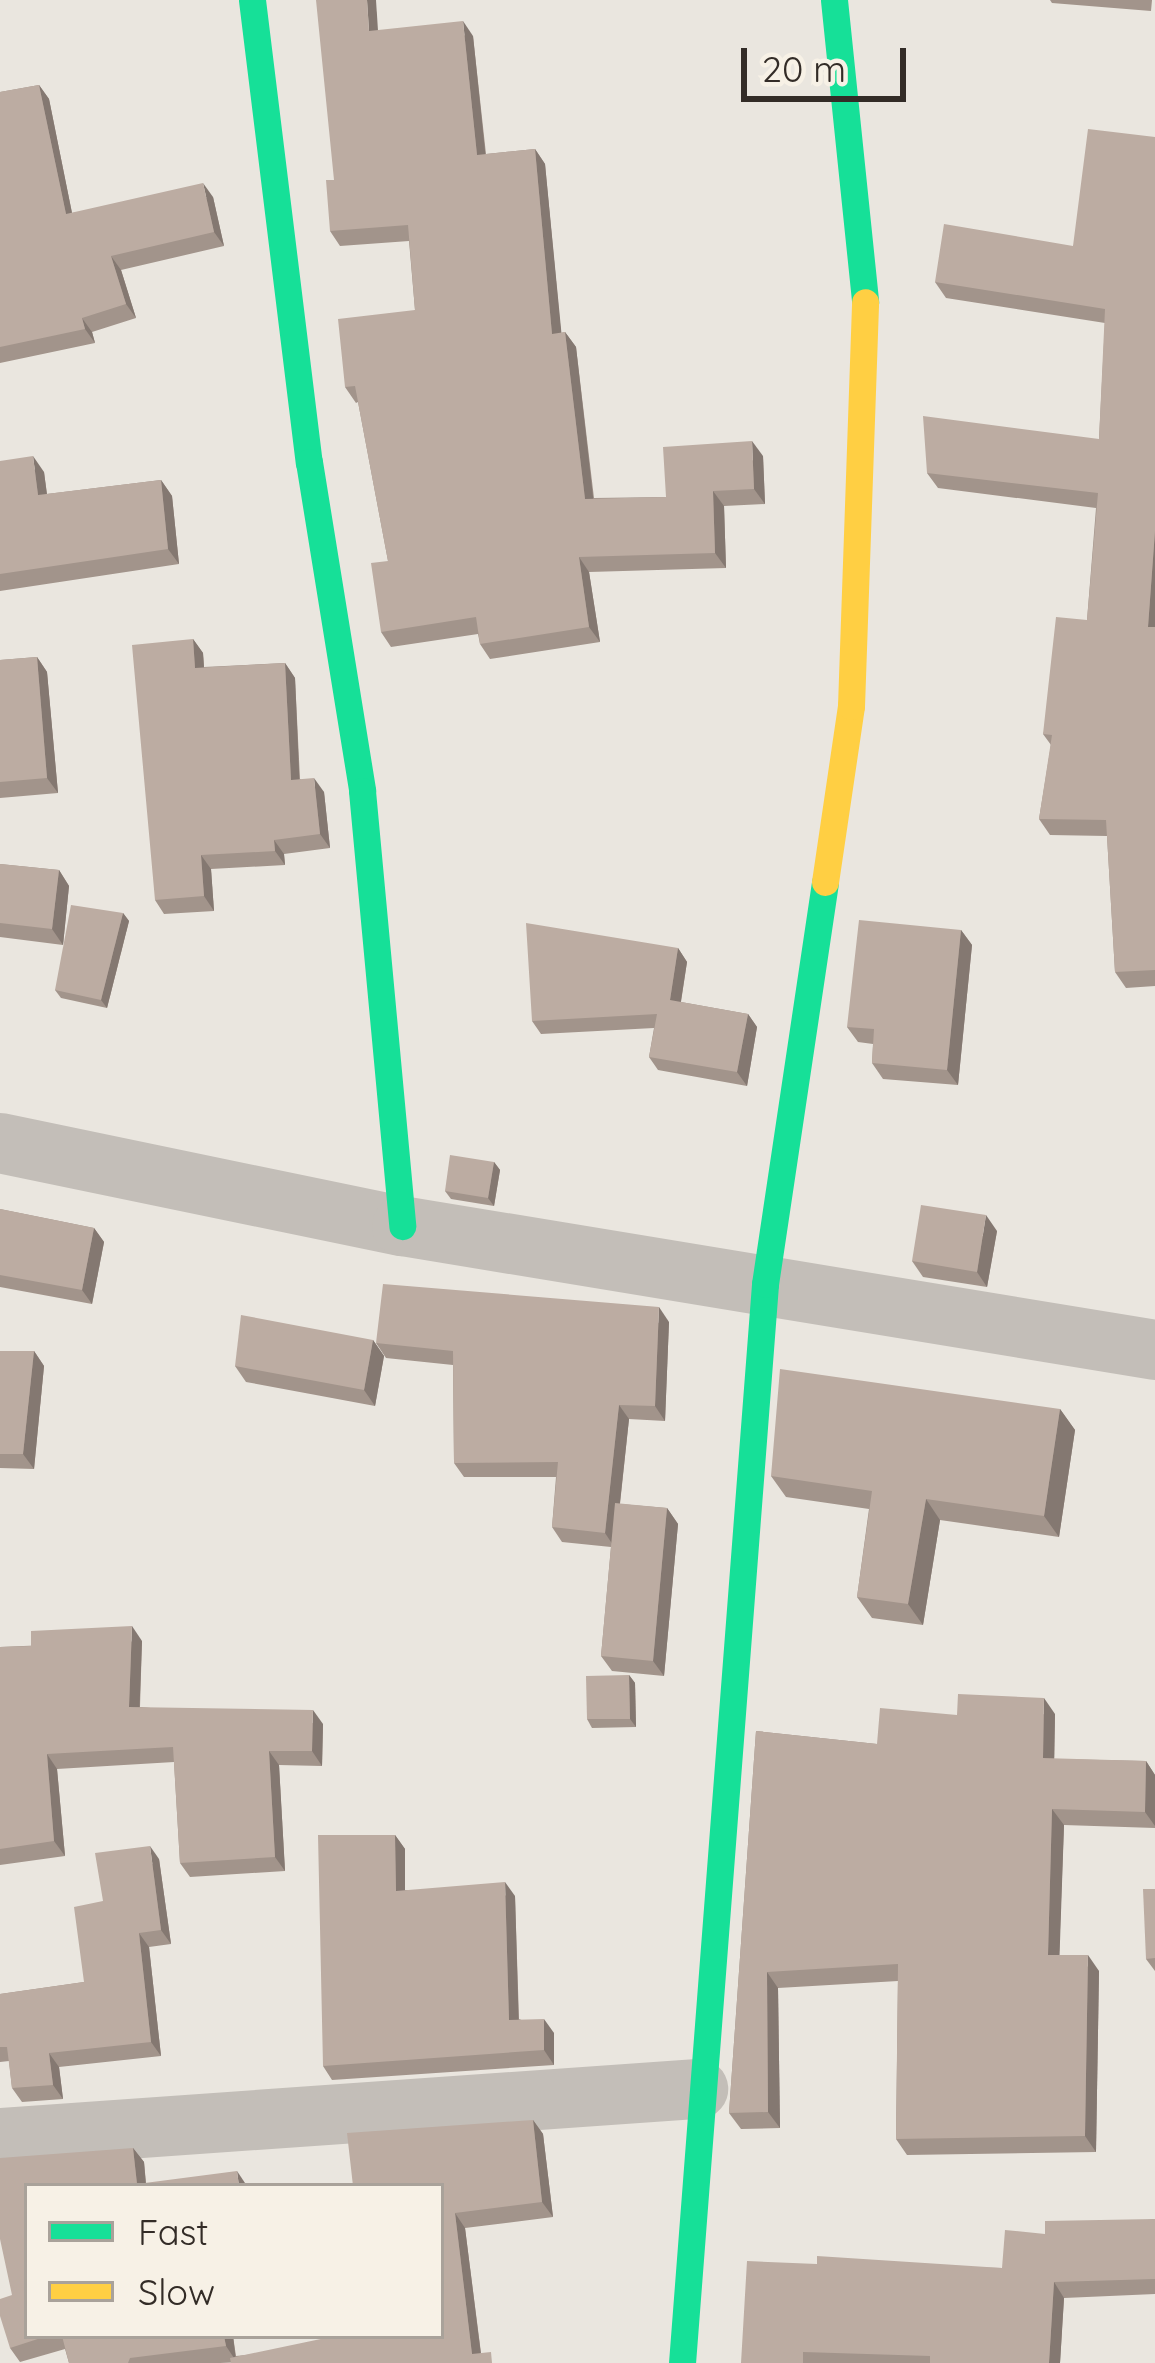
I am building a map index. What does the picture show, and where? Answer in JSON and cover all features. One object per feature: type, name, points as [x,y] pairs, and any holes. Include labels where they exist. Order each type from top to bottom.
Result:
[{"type":"street","points":[[252,0],[308,462],[362,791],[401,1226]]},
{"type":"street","points":[[682,2363],[698,2090],[765,1284],[851,706],[865,288],[834,0]]},
{"type":"street","points":[[0,1143],[401,1226],[1155,1349]]},
{"type":"street","points":[[0,2138],[698,2090]]},
{"type":"building","points":[[316,0],[367,0],[369,31],[463,21],[477,155],[535,149],[552,334],[565,332],[585,499],[666,497],[663,447],[752,441],[754,489],[713,491],[715,553],[579,557],[589,627],[480,644],[476,617],[381,632],[371,563],[388,561],[355,386],[345,387],[338,319],[415,310],[408,225],[330,231],[326,180],[334,180]]},
{"type":"building","points":[[39,85],[66,214],[203,183],[214,232],[111,256],[126,304],[82,318],[85,329],[0,347],[0,92]]},
{"type":"building","points":[[1088,129],[1155,137],[1155,531],[1148,627],[1155,627],[1155,970],[1115,972],[1106,820],[1039,819],[1052,735],[1043,734],[1056,617],[1087,620],[1098,493],[927,473],[923,416],[1099,439],[1105,309],[935,282],[944,224],[1073,246]]},
{"type":"building","points":[[33,456],[38,495],[161,480],[168,549],[0,574],[0,461]]},
{"type":"building","points":[[193,639],[195,668],[285,663],[291,780],[314,778],[320,834],[274,840],[275,851],[201,855],[204,896],[155,900],[132,645]]},
{"type":"building","points":[[37,657],[47,778],[0,782],[0,660]]},
{"type":"building","points":[[0,864],[59,870],[52,929],[0,923]]},
{"type":"building","points":[[71,905],[123,913],[101,1000],[55,990]]},
{"type":"building","points":[[859,920],[961,930],[947,1070],[872,1063],[874,1029],[847,1027]]},
{"type":"building","points":[[526,923],[678,948],[670,1000],[748,1014],[737,1072],[649,1057],[657,1014],[532,1021]]},
{"type":"building","points":[[450,1155],[494,1162],[488,1198],[445,1191]]},
{"type":"building","points":[[921,1205],[986,1215],[977,1272],[912,1261]]},
{"type":"building","points":[[0,1209],[94,1228],[82,1290],[0,1275]]},
{"type":"building","points":[[383,1284],[659,1307],[655,1406],[619,1405],[605,1533],[552,1527],[558,1462],[454,1463],[453,1351],[376,1343]]},
{"type":"building","points":[[241,1315],[373,1340],[364,1390],[235,1366]]},
{"type":"building","points":[[0,1351],[34,1351],[23,1454],[0,1454]]},
{"type":"building","points":[[780,1369],[1060,1409],[1044,1516],[926,1499],[908,1604],[857,1597],[872,1491],[771,1476]]},
{"type":"building","points":[[615,1503],[667,1508],[653,1661],[601,1656]]},
{"type":"building","points":[[132,1626],[129,1707],[313,1710],[312,1751],[269,1751],[275,1857],[180,1863],[173,1747],[47,1754],[54,1841],[0,1849],[0,1647],[31,1646],[31,1631]]},
{"type":"building","points":[[629,1675],[630,1719],[587,1719],[586,1676]]},
{"type":"building","points":[[958,1694],[1044,1698],[1043,1758],[1146,1761],[1145,1812],[1052,1809],[1048,1955],[1088,1955],[1085,2136],[896,2139],[898,1964],[767,1972],[768,2112],[729,2113],[756,1731],[877,1744],[880,1708],[957,1715]]},
{"type":"building","points":[[318,1835],[395,1835],[396,1891],[505,1882],[509,2020],[544,2019],[544,2050],[323,2066]]},
{"type":"building","points":[[150,1846],[161,1930],[139,1933],[151,2042],[49,2053],[53,2085],[12,2088],[7,2047],[0,2047],[0,1994],[84,1982],[74,1907],[103,1901],[95,1853]]},
{"type":"building","points":[[1143,1889],[1155,1889],[1155,1958],[1146,1959]]},
{"type":"building","points":[[533,2120],[542,2202],[455,2213],[472,2354],[491,2352],[492,2363],[231,2363],[230,2358],[321,2339],[444,2339],[444,2183],[353,2183],[347,2133]]},
{"type":"building","points":[[133,2148],[137,2183],[24,2183],[24,2339],[38,2339],[10,2348],[0,2316],[0,2299],[12,2295],[0,2239],[0,2158]]},
{"type":"building","points":[[237,2171],[239,2183],[145,2183]]},
{"type":"building","points":[[1155,2219],[1155,2279],[1054,2282],[1049,2363],[930,2363],[930,2356],[803,2352],[803,2363],[741,2363],[747,2261],[817,2264],[817,2256],[1002,2268],[1005,2230],[1045,2234],[1045,2221]]},
{"type":"building","points":[[63,2339],[225,2339],[226,2346],[130,2358],[128,2363],[69,2363]]},
{"type":"traffic: fast","points":[[252,0],[309,462],[362,791],[402,1226]]},
{"type":"traffic: fast","points":[[834,0],[865,302]]},
{"type":"traffic: fast","points":[[682,2363],[765,1284],[825,882]]},
{"type":"traffic: slow","points":[[825,882],[851,706],[865,302]]}]
